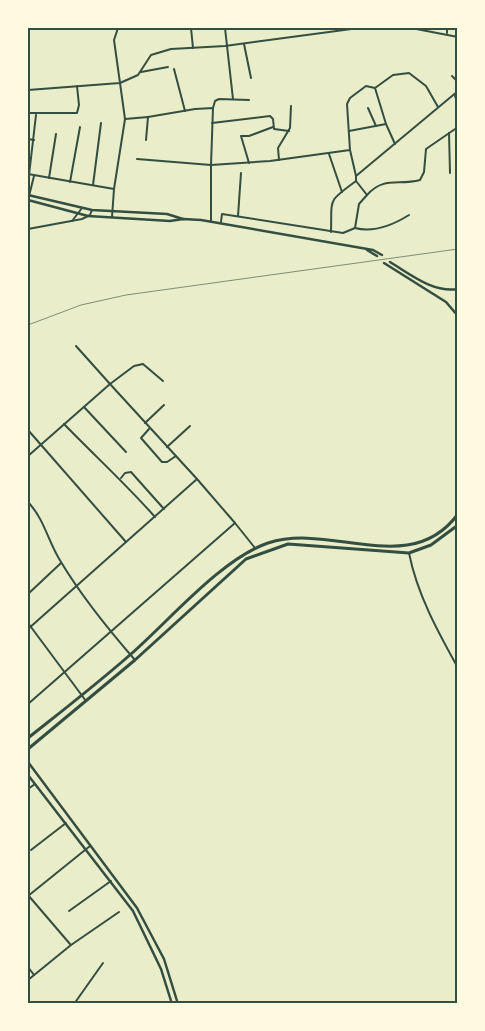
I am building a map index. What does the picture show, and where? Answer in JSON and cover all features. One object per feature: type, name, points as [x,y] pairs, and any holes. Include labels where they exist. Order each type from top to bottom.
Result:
[{"type":"highway","points":[[28,738],[130,654],[218,574],[240,556],[255,548],[282,539],[300,537],[408,547],[442,531],[458,514]]},
{"type":"highway","points":[[28,749],[135,660],[224,577],[246,560],[266,550],[288,544],[401,554],[409,553],[431,544],[458,525]]},
{"type":"main road","points":[[28,196],[92,210],[172,215],[183,219]]},
{"type":"main road","points":[[28,200],[88,216],[221,222],[366,250],[375,250],[382,255]]},
{"type":"main road","points":[[366,250],[376,256]]},
{"type":"main road","points":[[384,262],[446,302],[458,316]]},
{"type":"main road","points":[[390,262],[438,289],[458,289]]},
{"type":"main road","points":[[28,762],[143,918],[164,959],[178,1004]]},
{"type":"main road","points":[[28,775],[133,911],[162,969],[172,1004]]},
{"type":"street","points":[[112,217],[114,189],[125,119],[114,40],[118,28]]},
{"type":"street","points":[[191,28],[193,48]]},
{"type":"street","points":[[225,28],[225,46],[233,98]]},
{"type":"street","points":[[28,90],[120,82],[134,78],[141,72],[148,58],[155,52],[244,44],[359,28]]},
{"type":"street","points":[[411,28],[447,33],[458,37]]},
{"type":"street","points":[[447,28],[447,33]]},
{"type":"street","points":[[244,44],[251,78]]},
{"type":"street","points":[[141,72],[168,67]]},
{"type":"street","points":[[174,68],[185,111]]},
{"type":"street","points":[[367,195],[356,181],[348,131],[348,101],[357,90],[366,86],[375,88],[393,75],[409,73],[426,86],[438,108]]},
{"type":"street","points":[[452,76],[458,82]]},
{"type":"street","points":[[28,113],[79,112],[77,86]]},
{"type":"street","points":[[375,88],[386,124],[395,144]]},
{"type":"street","points":[[356,176],[458,92]]},
{"type":"street","points":[[454,95],[458,103]]},
{"type":"street","points":[[211,221],[213,108],[216,100],[233,98],[249,100]]},
{"type":"street","points":[[279,160],[280,144],[289,131],[292,106]]},
{"type":"street","points":[[125,119],[213,108]]},
{"type":"street","points":[[368,108],[376,126]]},
{"type":"street","points":[[36,114],[28,174],[114,189]]},
{"type":"street","points":[[212,123],[270,116],[273,119],[276,130],[289,131]]},
{"type":"street","points":[[146,140],[148,117]]},
{"type":"street","points":[[93,184],[101,123]]},
{"type":"street","points":[[348,131],[386,124]]},
{"type":"street","points":[[249,163],[241,136],[249,136],[274,127]]},
{"type":"street","points":[[355,228],[359,204],[375,186],[383,183],[420,180],[424,172],[426,148],[458,127]]},
{"type":"street","points":[[70,182],[80,128]]},
{"type":"street","points":[[449,133],[450,173]]},
{"type":"street","points":[[49,178],[56,134]]},
{"type":"street","points":[[28,139],[34,140]]},
{"type":"street","points":[[137,159],[211,165],[279,160],[350,150]]},
{"type":"street","points":[[329,154],[342,192]]},
{"type":"street","points":[[238,216],[241,173]]},
{"type":"street","points":[[28,200],[34,176]]},
{"type":"street","points":[[331,232],[330,206],[342,192],[356,181]]},
{"type":"street","points":[[72,221],[82,208]]},
{"type":"street","points":[[28,229],[72,221],[88,216],[92,210]]},
{"type":"street","points":[[221,222],[222,214],[344,233],[355,228],[365,230],[383,227],[409,215]]},
{"type":"street","points":[[76,346],[197,479],[255,548]]},
{"type":"street","points":[[28,456],[110,384],[134,366],[143,364],[163,381]]},
{"type":"street","points":[[145,423],[164,405]]},
{"type":"street","points":[[84,407],[126,452]]},
{"type":"street","points":[[64,424],[111,473],[121,479],[155,517]]},
{"type":"street","points":[[167,447],[190,426]]},
{"type":"street","points":[[150,428],[141,438],[160,461],[167,462],[176,456]]},
{"type":"street","points":[[28,430],[126,542]]},
{"type":"street","points":[[121,479],[125,473],[131,472],[164,509]]},
{"type":"street","points":[[28,629],[197,479]]},
{"type":"street","points":[[28,502],[44,524],[61,563],[76,586],[135,660]]},
{"type":"street","points":[[28,704],[235,523]]},
{"type":"street","points":[[409,553],[412,568],[429,613],[458,668]]},
{"type":"street","points":[[28,594],[61,563]]},
{"type":"street","points":[[28,623],[64,674],[86,701]]},
{"type":"street","points":[[28,789],[35,784]]},
{"type":"street","points":[[32,850],[66,823]]},
{"type":"street","points":[[71,945],[28,896],[90,845]]},
{"type":"street","points":[[69,911],[111,881]]},
{"type":"street","points":[[28,980],[71,945],[119,912]]},
{"type":"street","points":[[74,1004],[103,962]]},
{"type":"street","points":[[28,967],[34,975]]},
{"type":"railway","points":[[28,325],[81,305],[126,295],[458,249]]}]
